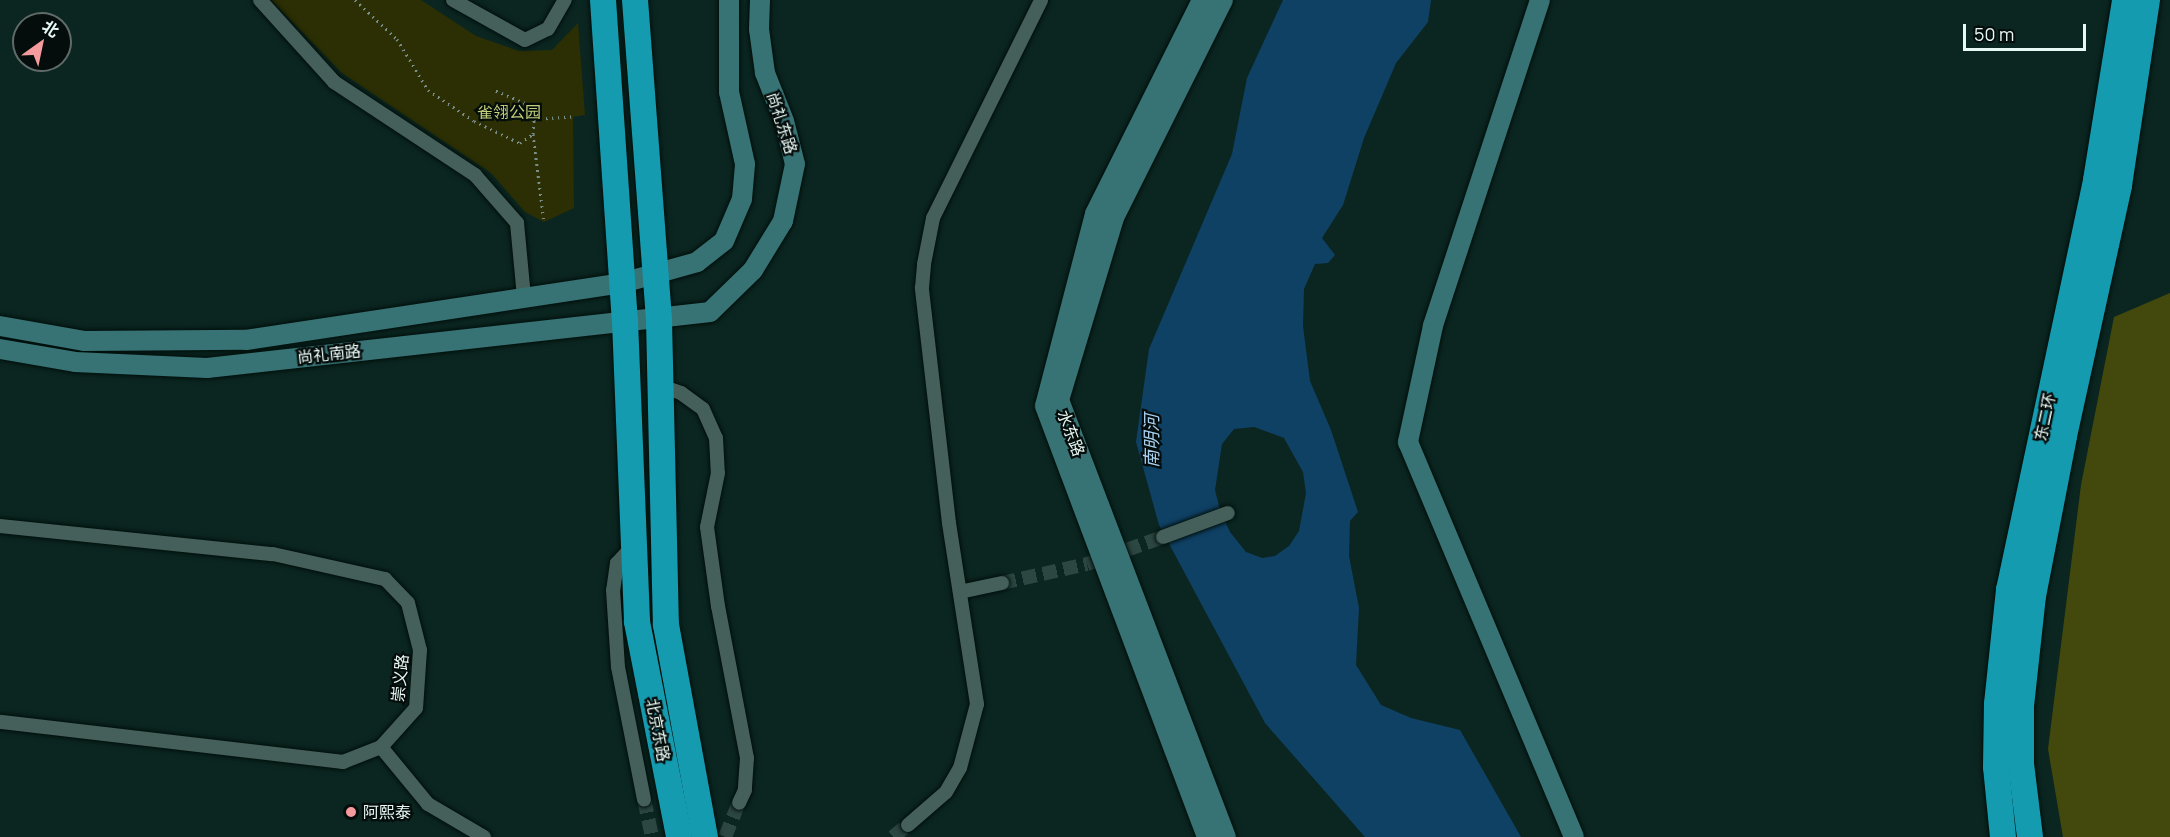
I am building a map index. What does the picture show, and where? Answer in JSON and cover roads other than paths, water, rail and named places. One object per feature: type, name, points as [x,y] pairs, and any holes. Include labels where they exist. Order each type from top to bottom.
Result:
[{"type":"highway","name":"北京东路","points":[[603,0],[625,321],[637,622],[679,837]]},
{"type":"highway","name":"北京东路","points":[[635,0],[659,320],[666,625],[705,837]]},
{"type":"highway","name":"东二环","points":[[2030,837],[2021,765],[2021,706],[2033,596],[2053,434],[2126,0]]},
{"type":"highway","name":"东二环","points":[[2003,837],[1996,767],[1997,704],[2009,590],[2119,185],[2147,0]]},
{"type":"main road","points":[[655,275],[697,262],[724,241],[742,199],[745,164],[729,92],[729,0]]},
{"type":"main road","name":"尚礼东路","points":[[659,320],[710,312],[753,270],[783,221],[795,164],[783,121],[765,73],[759,29],[760,0]]},
{"type":"main road","name":"水东路","points":[[1202,0],[1095,214],[1046,406],[1207,837]]},
{"type":"main road","name":"水东路","points":[[1223,0],[1114,218],[1059,400],[1226,837]]},
{"type":"main road","points":[[1540,0],[1433,326],[1408,442],[1574,837]]},
{"type":"main road","name":"尚礼南路","points":[[0,326],[84,341],[246,339],[622,283],[655,275]]},
{"type":"main road","name":"尚礼南路","points":[[0,349],[75,362],[207,368],[625,321],[659,320]]},
{"type":"street","points":[[260,0],[334,82],[475,174],[517,223],[524,297]]},
{"type":"street","points":[[453,0],[525,40],[548,30],[565,0]]},
{"type":"street","points":[[908,825],[946,792],[960,768],[977,704],[960,592],[922,288],[924,264],[933,218],[1041,0]]},
{"type":"street","points":[[661,386],[681,393],[703,409],[716,438],[718,473],[707,527],[718,606],[747,758],[745,790],[739,803]]},
{"type":"street","points":[[1163,537],[1228,513]]},
{"type":"street","name":"崇义路","points":[[0,526],[273,554],[385,579],[408,603],[420,650],[416,708],[381,747],[343,762],[0,722]]},
{"type":"street","points":[[634,545],[617,563],[613,590],[618,667],[644,800]]},
{"type":"street","points":[[960,592],[1002,582]]},
{"type":"street","points":[[381,747],[428,804],[484,837]]},
{"type":"water","name":"南明河","points":[[1283,0],[1431,0],[1428,22],[1396,63],[1364,138],[1343,205],[1322,238],[1335,255],[1328,263],[1315,264],[1304,289],[1303,326],[1310,381],[1331,430],[1358,512],[1350,521],[1349,556],[1359,608],[1356,665],[1381,705],[1411,718],[1460,730],[1521,837],[1365,837],[1265,723],[1159,525],[1136,442],[1149,349],[1232,154],[1247,78]],"holes":[[[1254,427],[1284,438],[1303,472],[1306,493],[1299,531],[1289,546],[1275,556],[1262,558],[1246,552],[1230,532],[1220,510],[1215,490],[1222,444],[1234,429]]]},
{"type":"tunnel","points":[[1002,583],[1087,564],[1163,537]]},
{"type":"tunnel","points":[[644,799],[652,837]]},
{"type":"tunnel","points":[[725,837],[739,803]]},
{"type":"tunnel","points":[[893,837],[908,825]]},
{"type":"place","name":"阿熙泰","points":[[351,812]]},
{"type":"park label","name":"雀翎公园","points":[[509,112]]}]
